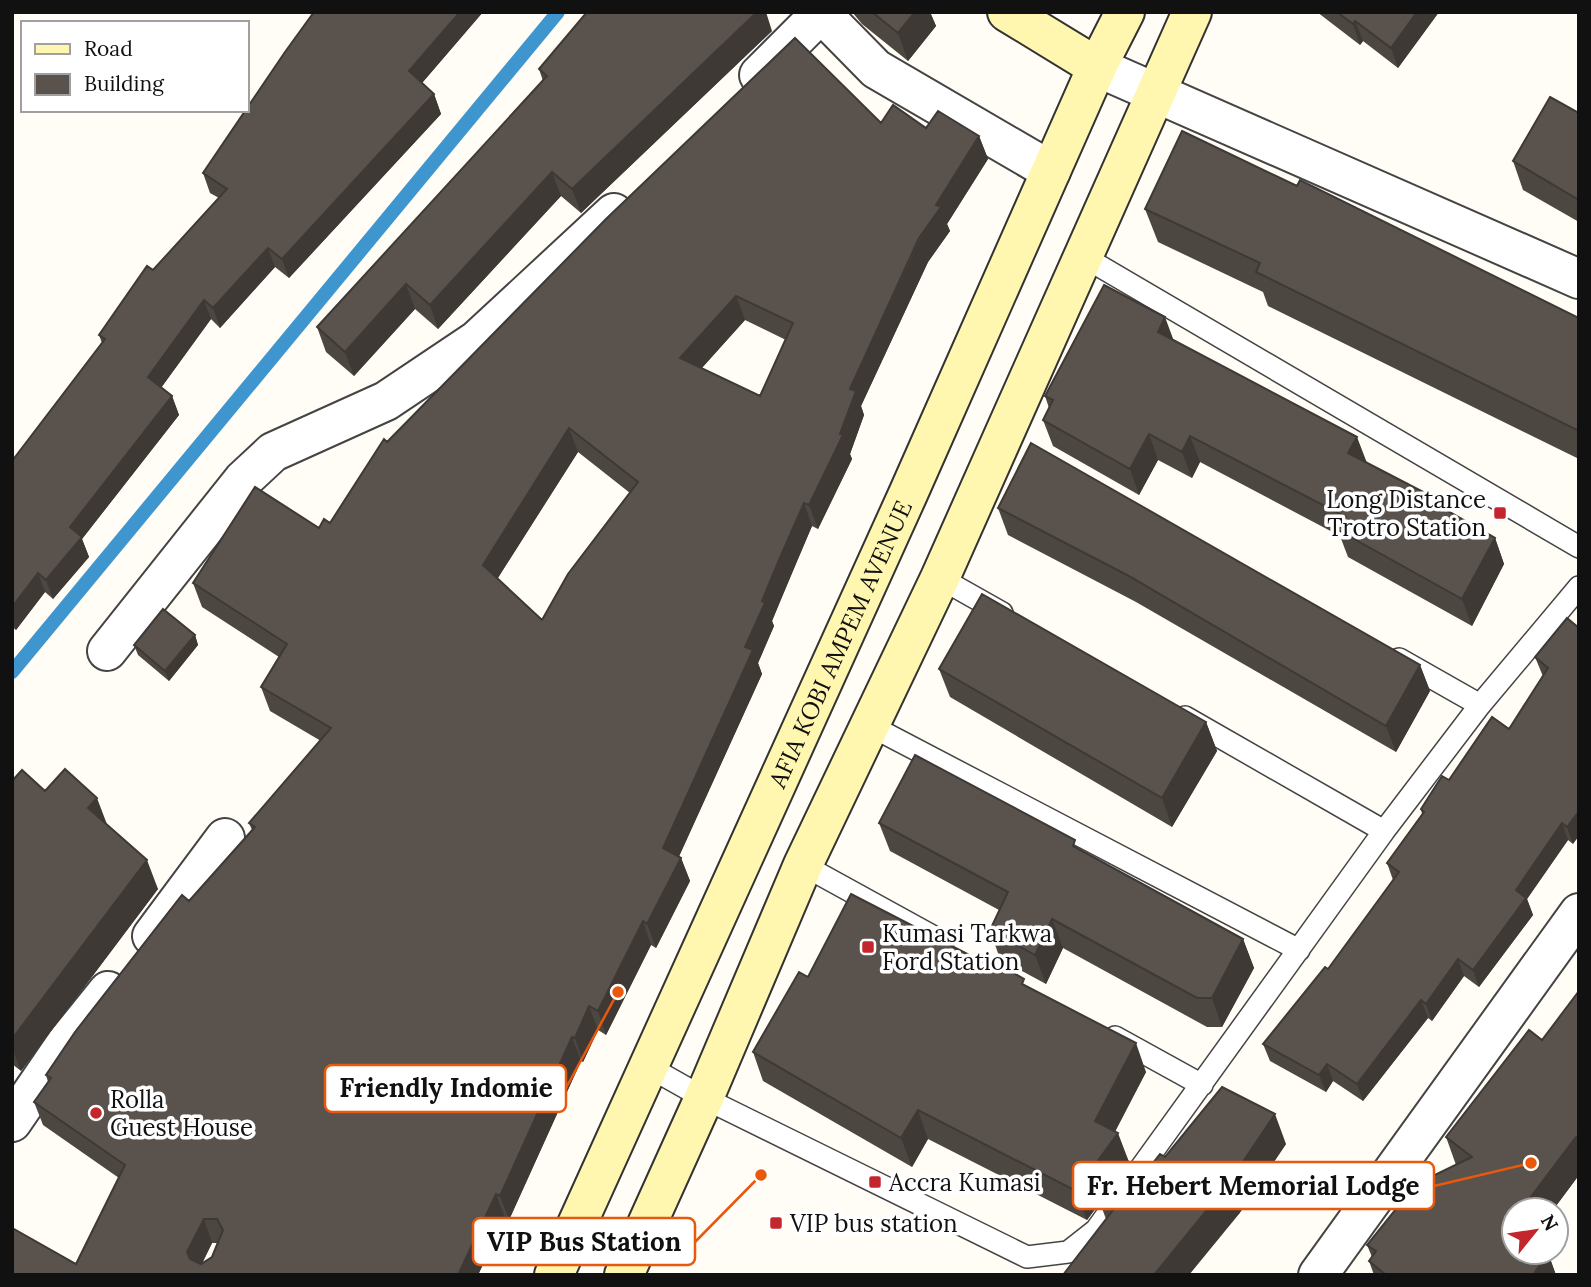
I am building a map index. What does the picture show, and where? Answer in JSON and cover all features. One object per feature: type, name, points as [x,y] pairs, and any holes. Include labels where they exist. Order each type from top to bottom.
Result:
[{"type":"main road","points":[[1007,12],[1097,67]]},
{"type":"main road","name":"AFIA KOBI AMPEM AVENUE","points":[[554,1275],[1097,67],[1125,12]]},
{"type":"main road","points":[[624,1275],[704,1098],[803,864],[940,578],[1017,441],[1084,257],[1153,93],[1192,12]]},
{"type":"street","points":[[738,96],[822,13],[876,69],[1051,171]]},
{"type":"street","points":[[1097,67],[1579,279]]},
{"type":"street","points":[[107,651],[243,480],[273,452],[386,401],[477,340],[640,189]]},
{"type":"street","points":[[12,1122],[66,1043],[225,838]]},
{"type":"street","points":[[1318,1275],[1579,913]]},
{"type":"lane","points":[[1084,257],[1579,547]]},
{"type":"lane","points":[[940,578],[1024,625]]},
{"type":"lane","points":[[649,1068],[704,1098],[1027,1257],[1068,1252],[1096,1230],[1384,831],[1480,705],[1579,587]]},
{"type":"lane","points":[[1385,651],[1480,705]]},
{"type":"lane","points":[[1168,708],[1384,831]]},
{"type":"lane","points":[[869,725],[1299,950]]},
{"type":"lane","points":[[803,864],[960,951]]},
{"type":"lane","points":[[1093,1025],[1202,1085]]},
{"type":"building","points":[[314,12],[460,12],[409,71],[434,94],[282,259],[268,248],[213,308],[204,300],[148,377],[172,396],[70,527],[82,537],[46,580],[38,573],[12,607],[12,461],[105,339],[99,335],[147,266],[153,270],[227,189],[203,173],[244,112],[248,112],[248,107]]},
{"type":"building","points":[[587,12],[757,12],[572,189],[552,172],[430,305],[406,284],[345,352],[317,327],[547,76],[539,69]]},
{"type":"building","points":[[872,12],[915,12],[898,33]]},
{"type":"building","points":[[1337,12],[1417,12],[1391,48],[1355,21],[1353,24]]},
{"type":"building","points":[[795,38],[881,123],[893,105],[926,128],[938,111],[979,136],[936,205],[941,207],[919,238],[850,389],[856,391],[840,434],[843,435],[809,505],[804,503],[762,601],[765,603],[745,647],[753,650],[663,848],[681,858],[647,924],[643,921],[598,1011],[589,1006],[575,1038],[572,1037],[500,1196],[496,1194],[458,1275],[12,1275],[12,1228],[76,1264],[125,1165],[34,1102],[51,1078],[46,1075],[75,1032],[182,895],[189,901],[255,827],[249,823],[331,728],[261,687],[287,644],[193,583],[255,487],[319,528],[324,519],[330,523],[384,439],[387,442],[606,219]],"holes":[[[736,296],[793,323],[760,396],[680,358]],[[569,428],[638,482],[568,574],[542,620],[483,565]],[[204,1219],[217,1219],[223,1230],[212,1257],[201,1264],[190,1259],[187,1252]]]},
{"type":"building","points":[[1550,97],[1579,113],[1579,200],[1513,161]]},
{"type":"building","points":[[1182,131],[1297,186],[1300,180],[1579,318],[1579,431],[1256,272],[1260,263],[1145,209]]},
{"type":"building","points":[[1104,285],[1165,317],[1158,332],[1357,437],[1348,453],[1429,495],[1427,499],[1495,538],[1462,599],[1338,530],[1346,517],[1190,436],[1182,452],[1149,434],[1130,469],[1043,420],[1053,400],[1045,396]]},
{"type":"building","points":[[1031,443],[1420,665],[1386,726],[1127,575],[998,508]]},
{"type":"building","points":[[982,594],[1206,722],[1162,798],[939,669]]},
{"type":"building","points":[[163,609],[195,635],[165,671],[134,645]]},
{"type":"building","points":[[1567,618],[1579,628],[1579,811],[1567,827],[1562,823],[1516,890],[1526,898],[1473,970],[1458,959],[1426,1004],[1421,1000],[1357,1084],[1327,1064],[1319,1075],[1263,1044],[1325,967],[1328,969],[1399,872],[1387,863],[1424,812],[1421,809],[1442,776],[1449,780],[1492,717],[1509,729],[1548,668],[1535,657]]},
{"type":"building","points":[[915,755],[1075,840],[1073,846],[1243,939],[1212,998],[1197,998],[1052,919],[1035,955],[990,930],[1008,892],[879,823]]},
{"type":"building","points":[[65,769],[97,798],[88,808],[147,860],[12,1039],[12,781],[22,770],[45,791]]},
{"type":"building","points":[[851,894],[975,958],[978,953],[1024,979],[1022,984],[1136,1043],[1095,1121],[1118,1133],[1076,1191],[918,1110],[901,1138],[753,1052],[799,972],[808,977]]},
{"type":"building","points":[[1579,991],[1579,1140],[1576,1137],[1532,1196],[1500,1196],[1500,1266],[1539,1266],[1533,1275],[1386,1275],[1369,1261],[1376,1251],[1367,1245],[1416,1184],[1472,1157],[1446,1137],[1529,1030],[1542,1040]]},
{"type":"building","points":[[1222,1087],[1275,1114],[1228,1184],[1154,1275],[1063,1275],[1113,1210],[1100,1203],[1129,1162],[1145,1173],[1160,1154],[1165,1157]]},
{"type":"waterway","points":[[12,672],[558,12]]},
{"type":"place","name":"Long Distance Trotro Station","points":[[1500,513]]},
{"type":"place","name":"Kumasi Tarkwa Ford Station","points":[[868,947]]},
{"type":"place","name":"Friendly Indomie","points":[[618,992]]},
{"type":"place","name":"Rolla Guest House","points":[[96,1113]]},
{"type":"place","name":"Fr. Hebert Memorial Lodge","points":[[1531,1163]]},
{"type":"place","name":"VIP Bus Station","points":[[761,1175]]},
{"type":"place","name":"Accra Kumasi","points":[[875,1182]]},
{"type":"place","name":"VIP bus station","points":[[776,1223]]}]
